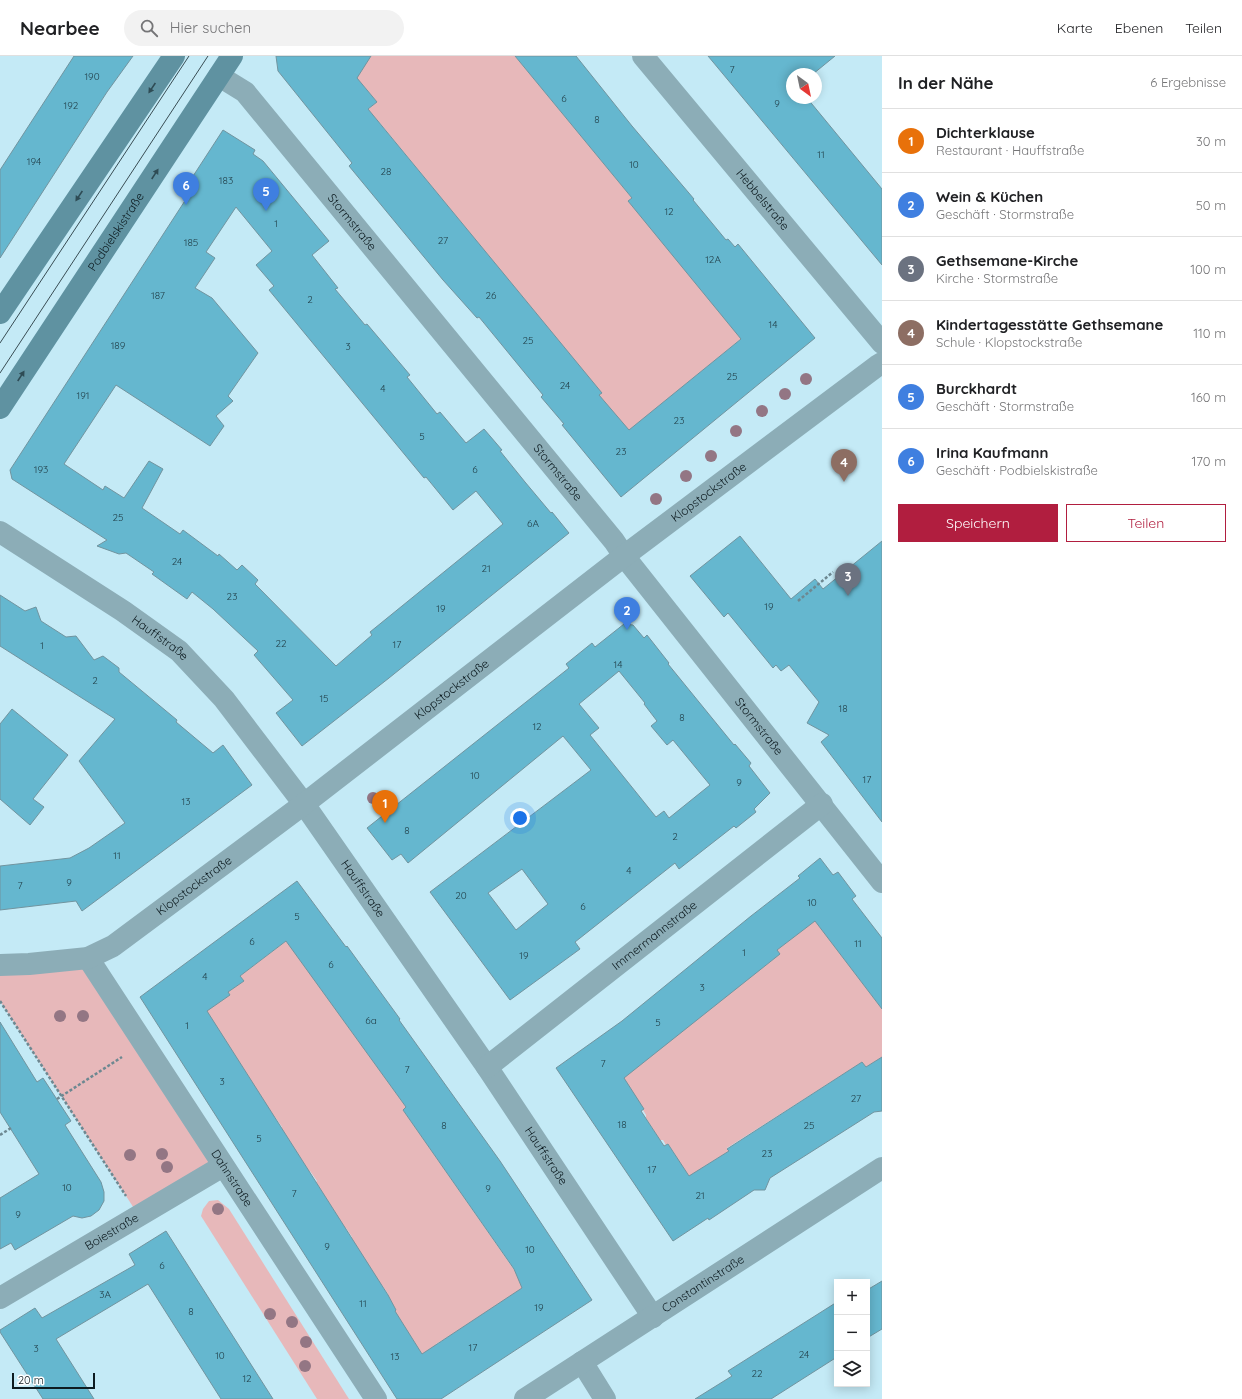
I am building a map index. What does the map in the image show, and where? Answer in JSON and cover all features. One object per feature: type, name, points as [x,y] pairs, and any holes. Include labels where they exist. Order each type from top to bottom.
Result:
[{"type":"main road","points":[[0,314],[174,56]]},
{"type":"main road","name":"Podbielskistraße","points":[[0,408],[232,56]]},
{"type":"street","name":"Hebbelstraße","points":[[643,56],[882,343]]},
{"type":"street","name":"Stormstraße","points":[[219,76],[245,92],[614,541],[624,556],[822,804],[882,882]]},
{"type":"street","name":"Klopstockstraße","points":[[0,965],[29,964],[88,958],[114,946],[304,804],[624,556],[882,363]]},
{"type":"street","name":"Hauffstraße","points":[[0,532],[123,611],[179,650],[224,699],[304,804],[487,1067],[653,1317]]},
{"type":"street","name":"Immermannstraße","points":[[487,1067],[822,804]]},
{"type":"street","name":"Dahnstraße","points":[[88,958],[376,1399]]},
{"type":"street","name":"Boiestraße","points":[[0,1298],[223,1166]]},
{"type":"street","name":"Constantinstraße","points":[[525,1399],[882,1168]]},
{"type":"street","points":[[582,1362],[605,1399]]},
{"type":"path","points":[[798,601],[833,572]]},
{"type":"path","points":[[0,1001],[139,1216]]},
{"type":"path","points":[[57,1099],[144,1044]]},
{"type":"path","points":[[0,1135],[11,1128]]},
{"type":"shaded area","points":[[515,56],[632,198],[628,201],[748,333],[626,433],[621,422],[599,395],[601,393],[380,123],[365,112],[377,102],[363,85],[351,95],[342,57]]},
{"type":"shaded area","points":[[814,919],[882,1009],[882,1057],[866,1067],[862,1062],[727,1148],[729,1151],[703,1167],[702,1170],[687,1180],[675,1154],[668,1144],[666,1145],[663,1140],[660,1140],[646,1118],[644,1109],[619,1079],[780,954],[777,950],[808,926]]},
{"type":"shaded area","points":[[289,939],[298,957],[406,1107],[403,1110],[528,1290],[436,1344],[440,1351],[423,1362],[419,1349],[394,1312],[396,1310],[387,1295],[388,1294],[382,1285],[380,1285],[351,1238],[352,1237],[316,1182],[317,1181],[281,1128],[282,1127],[274,1117],[205,1009],[230,995],[228,992],[244,981],[240,976]]},
{"type":"shaded area","points":[[88,958],[223,1166],[139,1216],[0,1001],[0,965]]},
{"type":"shaded area","points":[[218,1200],[229,1209],[349,1399],[317,1399],[201,1216],[203,1209],[209,1201]]},
{"type":"building","points":[[74,56],[133,56],[107,92],[0,258],[0,170]]},
{"type":"building","points":[[276,56],[371,56],[357,78],[377,102],[368,109],[602,393],[599,395],[629,430],[741,339],[628,201],[632,198],[515,56],[576,56],[726,240],[728,239],[735,247],[738,244],[815,338],[621,497],[562,425],[564,424],[541,397],[543,395],[479,317],[477,318],[443,280],[349,166],[352,163],[278,71]]},
{"type":"building","points":[[708,56],[835,56],[820,68],[786,68],[786,104],[812,104],[882,189],[882,265]]},
{"type":"building","points":[[223,130],[255,150],[253,154],[263,161],[329,241],[312,255],[338,288],[335,289],[410,375],[407,377],[437,414],[440,412],[466,443],[484,429],[502,450],[500,451],[525,482],[569,533],[302,746],[276,713],[293,700],[254,655],[258,651],[213,609],[192,592],[187,599],[152,574],[154,572],[126,553],[119,554],[97,546],[107,540],[12,479],[10,470],[190,193],[184,190]],"holes":[[[236,207],[272,251],[256,265],[274,286],[269,290],[424,478],[426,477],[453,510],[476,491],[503,524],[370,632],[372,635],[336,666],[255,584],[258,580],[242,565],[237,570],[219,554],[218,556],[183,530],[180,534],[142,508],[163,469],[149,461],[124,498],[105,486],[103,490],[64,464],[116,385],[210,446],[224,426],[216,416],[233,401],[228,396],[258,353],[212,298],[195,288],[215,258],[206,252]]]},
{"type":"building","points":[[740,536],[791,599],[815,579],[823,589],[882,541],[882,822],[821,742],[829,735],[807,723],[819,702],[789,665],[781,671],[776,665],[773,668],[728,613],[724,617],[690,576]]},
{"type":"building","points":[[0,595],[25,611],[36,607],[41,621],[66,637],[76,636],[94,660],[103,656],[119,668],[119,672],[177,720],[176,722],[213,753],[223,745],[252,785],[82,911],[76,901],[0,910],[0,866],[70,858],[89,848],[125,823],[79,761],[115,719],[0,646]]},
{"type":"building","points":[[624,624],[633,625],[644,638],[647,635],[669,663],[668,664],[734,745],[735,744],[751,763],[749,766],[770,793],[754,809],[756,812],[736,828],[734,826],[679,869],[675,863],[575,942],[580,949],[510,1000],[430,892],[591,770],[563,736],[408,863],[401,854],[392,860],[367,828],[569,668],[566,664],[592,643],[595,647]],"holes":[[[619,671],[645,703],[644,704],[657,721],[651,726],[667,745],[673,740],[710,785],[669,818],[664,811],[656,817],[590,735],[599,728],[579,704]],[[522,869],[548,904],[516,930],[488,893]]]},
{"type":"building","points":[[12,709],[68,755],[33,799],[44,807],[30,825],[0,799],[0,724]]},
{"type":"building","points":[[820,858],[833,875],[838,872],[856,896],[852,899],[882,938],[882,1009],[815,921],[777,950],[780,954],[624,1078],[644,1109],[641,1111],[664,1146],[668,1144],[689,1176],[729,1151],[727,1149],[862,1062],[866,1067],[882,1057],[882,1111],[874,1112],[770,1178],[765,1190],[754,1190],[709,1220],[708,1218],[673,1241],[556,1068],[622,1021],[800,878],[798,876]]},
{"type":"building","points":[[297,881],[400,1019],[399,1020],[500,1161],[592,1300],[441,1399],[397,1399],[140,997]],"holes":[[[286,941],[406,1107],[403,1110],[514,1269],[522,1288],[422,1354],[395,1311],[396,1310],[388,1295],[207,1011],[230,995],[228,992],[244,981],[240,976]]]},
{"type":"building","points":[[0,1022],[37,1082],[43,1078],[71,1121],[65,1125],[101,1182],[104,1192],[104,1201],[99,1210],[91,1216],[82,1218],[73,1216],[15,1250],[11,1243],[0,1249],[0,1198],[39,1174],[0,1112]]},
{"type":"building","points":[[166,1231],[273,1399],[221,1399],[148,1284],[56,1339],[94,1399],[43,1399],[0,1330],[35,1308],[42,1318],[135,1265],[129,1254]]},
{"type":"building","points":[[882,1281],[882,1329],[870,1336],[870,1315],[870,1288]]},
{"type":"building","points":[[834,1304],[834,1359],[771,1399],[695,1399],[732,1376],[728,1371]]},
{"type":"tram line","points":[[0,343],[189,56]]},
{"type":"tram line","points":[[0,373],[208,56]]},
{"type":"place","name":"Irina Kaufmann","points":[[186,205]]},
{"type":"place","name":"Burckhardt","points":[[266,211]]},
{"type":"place","name":"Kindertagesstätte Gethsemane","points":[[844,482]]},
{"type":"place","name":"Gethsemane-Kirche","points":[[848,596]]},
{"type":"place","name":"Wein & Küchen","points":[[627,630]]},
{"type":"place","name":"Dichterklause","points":[[385,823]]}]
